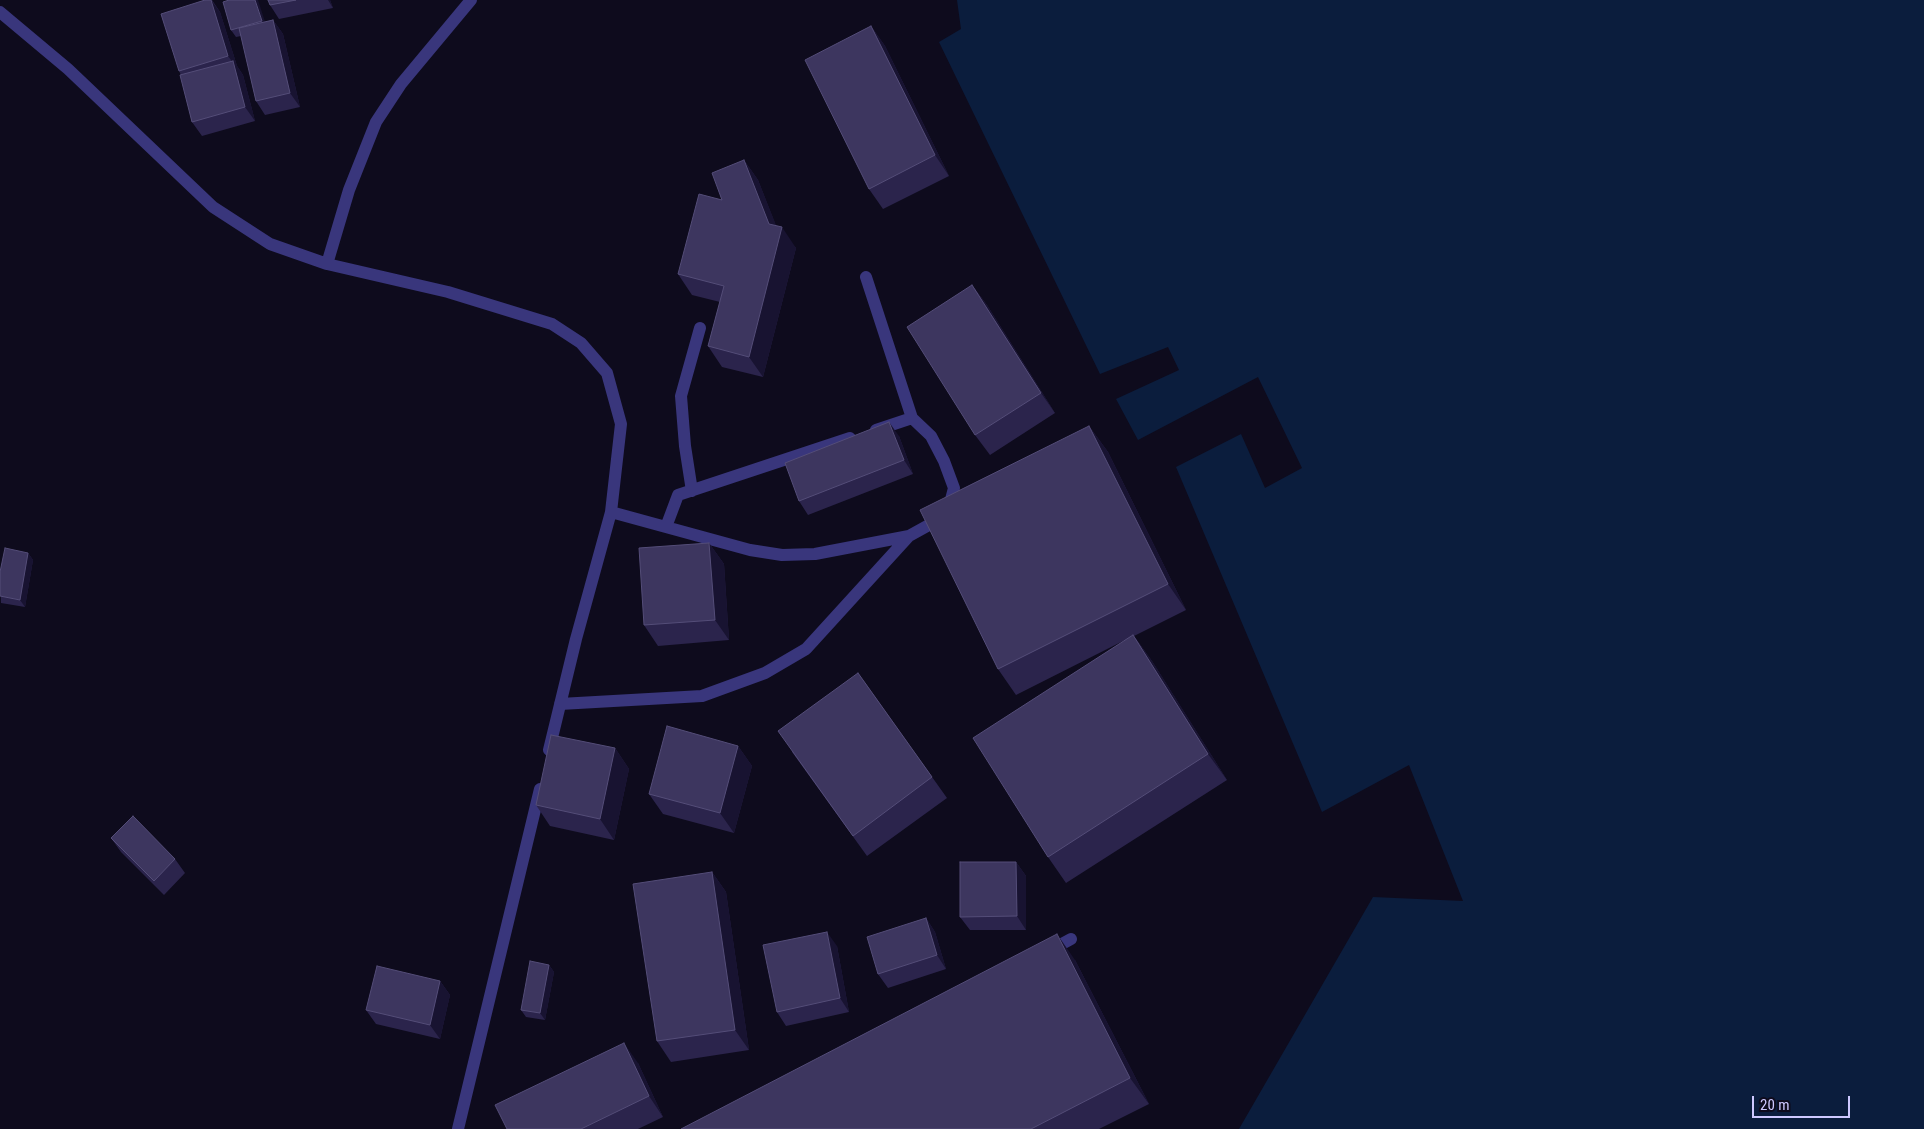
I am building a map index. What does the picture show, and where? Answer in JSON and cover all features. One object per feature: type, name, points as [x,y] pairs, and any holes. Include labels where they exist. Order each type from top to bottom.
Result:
[{"type":"street","points":[[327,264],[349,190],[376,122],[402,84],[470,0]]},
{"type":"street","points":[[0,12],[68,69],[213,207],[270,244],[327,264],[448,292],[552,324],[581,343],[607,373],[621,424],[611,512],[576,639],[546,761]]},
{"type":"street","points":[[611,512],[750,550],[782,555],[815,554],[909,536],[947,515],[954,488],[944,461],[931,436],[912,418],[866,278]]},
{"type":"street","points":[[692,490],[685,446],[681,396],[700,328]]},
{"type":"street","points":[[666,527],[678,495],[912,418]]},
{"type":"street","points":[[560,704],[702,696],[765,673],[806,649],[909,536]]},
{"type":"street","points":[[458,1129],[542,780]]},
{"type":"street","points":[[1036,958],[1071,939]]},
{"type":"water","points":[[957,0],[1924,0],[1924,1129],[1239,1129],[1373,897],[1463,901],[1409,765],[1322,812],[1176,467],[1241,434],[1265,488],[1302,468],[1258,377],[1138,440],[1116,399],[1179,370],[1168,347],[1100,374],[939,42],[961,29]]},
{"type":"building","points":[[205,0],[211,0],[228,56],[179,71],[161,14]]},
{"type":"building","points":[[229,0],[255,0],[262,21],[231,30],[223,2]]},
{"type":"building","points":[[268,0],[296,0],[270,5]]},
{"type":"building","points":[[273,20],[290,93],[256,101],[239,28]]},
{"type":"building","points":[[871,26],[935,155],[869,189],[805,60]]},
{"type":"building","points":[[233,61],[245,107],[192,122],[180,75]]},
{"type":"building","points":[[744,160],[769,224],[782,227],[749,357],[708,346],[724,286],[678,274],[699,194],[722,200],[712,173]]},
{"type":"building","points":[[972,285],[1041,393],[975,435],[907,327]]},
{"type":"building","points":[[889,422],[904,460],[799,501],[785,463]]},
{"type":"building","points":[[1089,426],[1168,584],[998,669],[920,510]]},
{"type":"building","points":[[709,543],[715,620],[644,625],[639,548]]},
{"type":"building","points":[[5,548],[28,553],[20,600],[0,596],[0,572]]},
{"type":"building","points":[[1133,635],[1208,754],[1048,857],[973,738]]},
{"type":"building","points":[[858,673],[932,777],[853,836],[778,731]]},
{"type":"building","points":[[667,726],[738,746],[720,813],[649,794]]},
{"type":"building","points":[[551,735],[615,748],[600,819],[536,805]]},
{"type":"building","points":[[133,816],[175,859],[154,881],[111,838]]},
{"type":"building","points":[[960,862],[1016,862],[1017,916],[960,917]]},
{"type":"building","points":[[712,872],[735,1030],[657,1041],[633,884]]},
{"type":"building","points":[[926,918],[937,955],[878,974],[867,937]]},
{"type":"building","points":[[827,932],[840,998],[777,1012],[763,945]]},
{"type":"building","points":[[1057,934],[1130,1078],[1031,1129],[681,1129]]},
{"type":"building","points":[[530,961],[549,965],[540,1013],[521,1010]]},
{"type":"building","points":[[377,966],[440,981],[430,1025],[366,1010]]},
{"type":"building","points":[[624,1043],[649,1096],[581,1129],[507,1129],[495,1105]]}]
